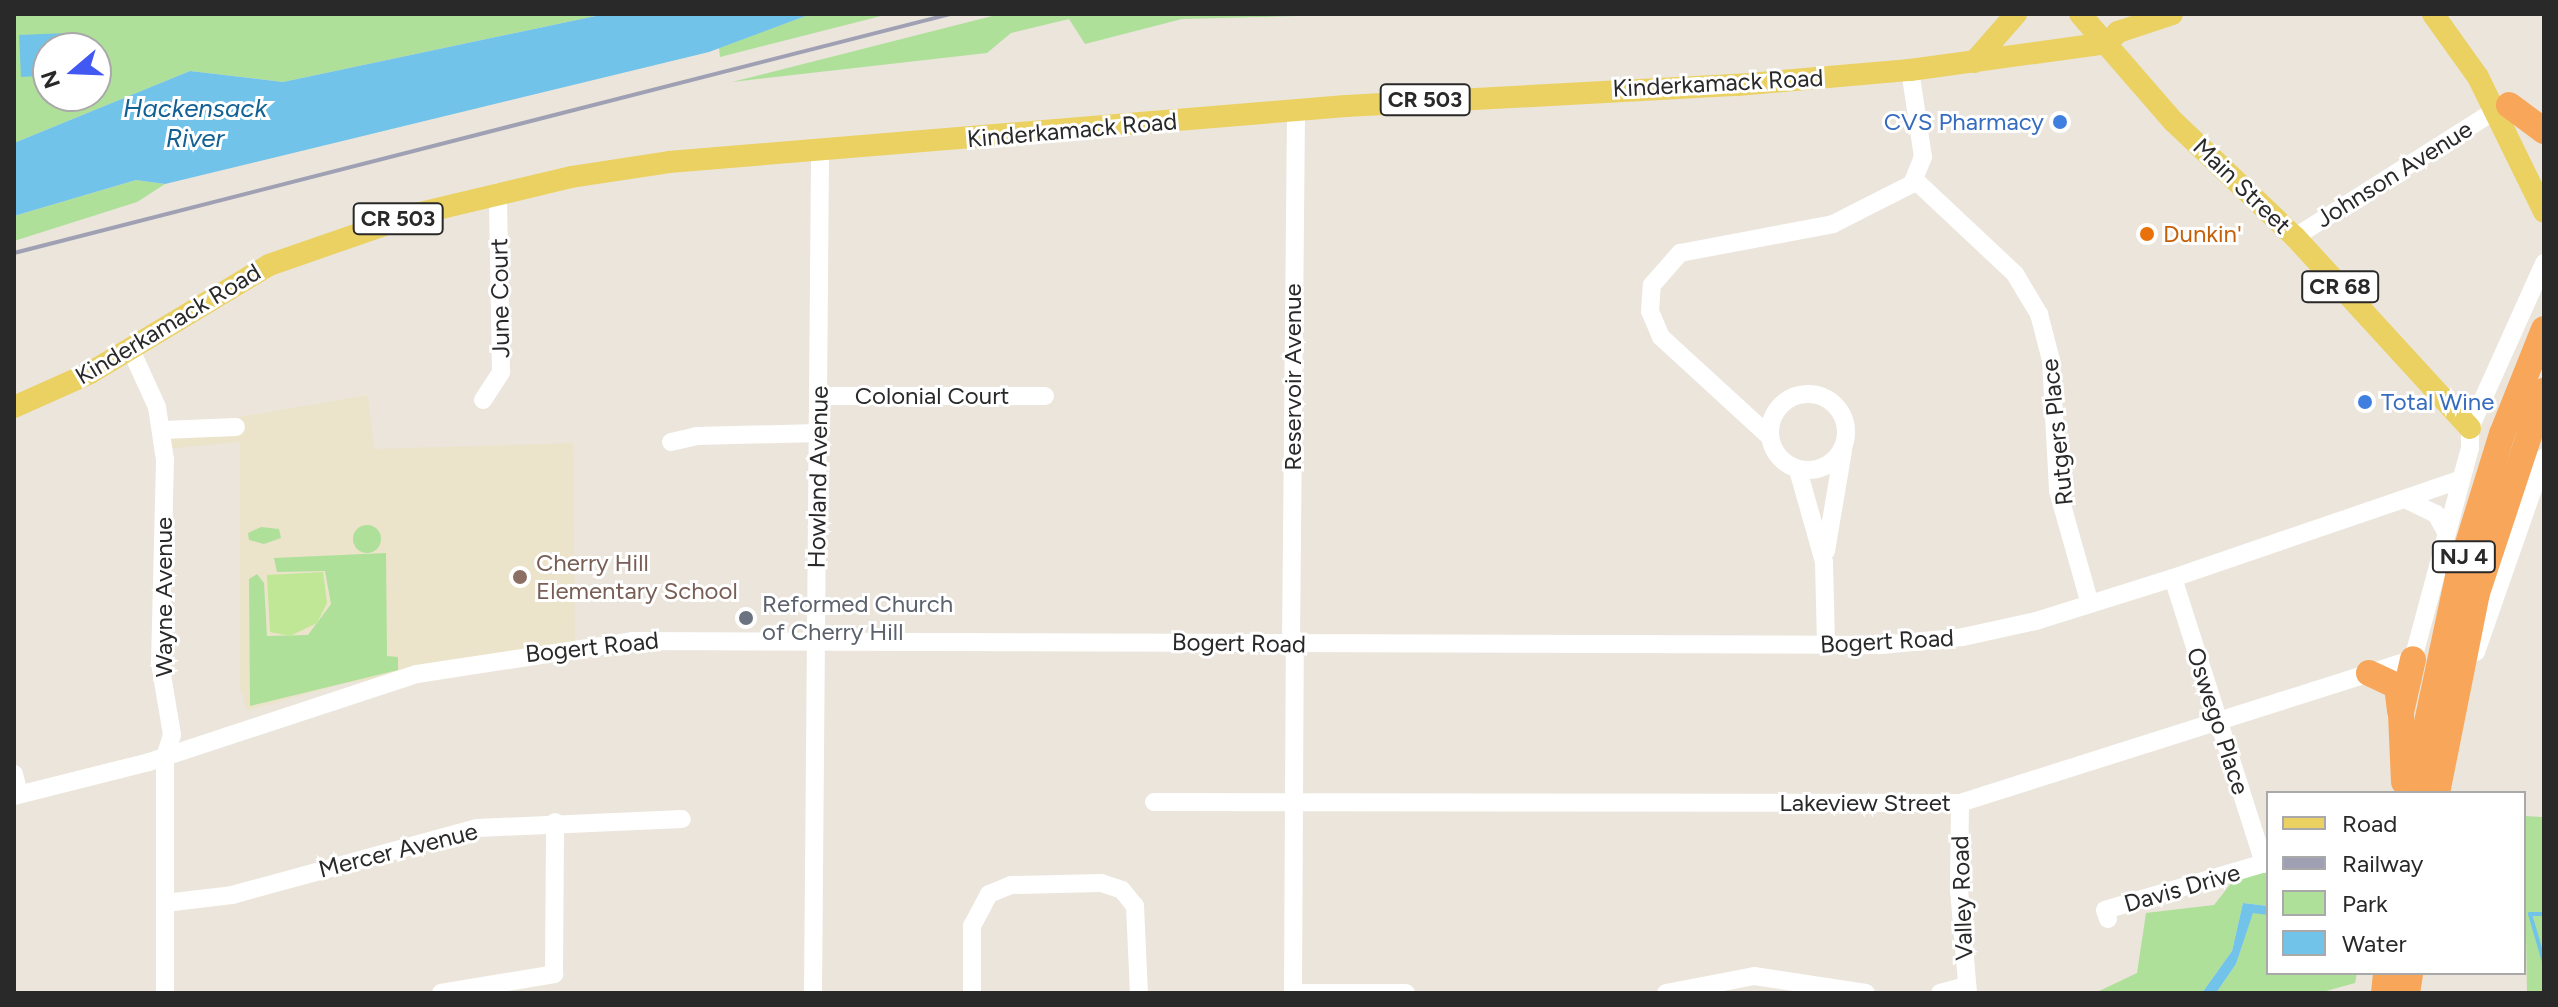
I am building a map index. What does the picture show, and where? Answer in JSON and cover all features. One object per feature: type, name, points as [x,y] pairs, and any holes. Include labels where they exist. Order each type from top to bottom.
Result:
[{"type":"highway","points":[[2501,108],[2544,131]]},
{"type":"highway","name":"NJ 4","points":[[2412,791],[2458,576],[2502,434],[2544,329]]},
{"type":"highway","name":"NJ 4","points":[[2437,791],[2477,593],[2544,391]]},
{"type":"highway","points":[[2401,712],[2413,659]]},
{"type":"highway","points":[[2369,673],[2397,686],[2404,791]]},
{"type":"highway","points":[[2447,735],[2459,699]]},
{"type":"main road","points":[[1974,62],[2016,14]]},
{"type":"main road","name":"Main Street","points":[[2080,14],[2173,121],[2295,237],[2470,428]]},
{"type":"main road","name":"Kinderkamack Road","points":[[14,407],[131,350],[269,265],[402,218],[498,192],[669,162],[1296,112],[1910,70],[2107,43],[2118,32],[2172,14]]},
{"type":"main road","points":[[2433,14],[2501,108],[2544,212]]},
{"type":"street","points":[[1824,562],[1798,470],[1778,457],[1769,436],[1661,337],[1649,299],[1658,273],[1692,249],[1833,224],[1915,180],[1923,157],[1910,70]]},
{"type":"street","name":"Johnson Avenue","points":[[2295,237],[2501,108]]},
{"type":"street","points":[[2501,108],[2544,117]]},
{"type":"street","name":"Reservoir Avenue","points":[[1293,993],[1296,112]]},
{"type":"street","name":"Howland Avenue","points":[[813,993],[820,152]]},
{"type":"street","name":"Rutgers Place","points":[[1915,180],[2007,265],[2039,314],[2051,360],[2058,491],[2090,604]]},
{"type":"street","name":"June Court","points":[[483,400],[501,372],[498,192]]},
{"type":"street","points":[[2413,659],[2460,480],[2470,428],[2544,263]]},
{"type":"street","name":"Wayne Avenue","points":[[131,350],[163,430],[160,663],[172,735],[165,756],[165,993]]},
{"type":"street","points":[[1769,436],[1781,405],[1813,394],[1841,412],[1844,446],[1824,562],[1826,645]]},
{"type":"street","name":"Colonial Court","points":[[819,396],[1045,396]]},
{"type":"street","points":[[163,430],[236,427]]},
{"type":"street","points":[[671,442],[696,436],[818,433]]},
{"type":"street","points":[[1798,470],[1830,464],[1844,446]]},
{"type":"street","points":[[2459,699],[2544,458]]},
{"type":"street","name":"Bogert Road","points":[[17,795],[165,756],[352,691],[488,659],[632,641],[816,638],[1826,645],[1963,637],[2090,604],[2173,578],[2460,480]]},
{"type":"street","points":[[2518,531],[2544,495]]},
{"type":"street","points":[[2405,499],[2436,514],[2446,532]]},
{"type":"street","name":"Oswego Place","points":[[2173,578],[2266,863]]},
{"type":"street","name":"Lakeview Street","points":[[1154,802],[1960,803],[2413,659]]},
{"type":"street","points":[[14,774],[17,795]]},
{"type":"street","name":"Valley Road","points":[[1960,803],[1959,890],[1968,989]]},
{"type":"street","name":"Mercer Avenue","points":[[165,903],[232,895],[438,835],[555,822],[682,819]]},
{"type":"street","points":[[441,993],[554,974],[555,822]]},
{"type":"street","name":"Davis Drive","points":[[2108,919],[2105,910],[2266,863]]},
{"type":"street","points":[[972,993],[975,914],[999,888],[1101,883],[1131,898],[1139,919],[1139,993]]},
{"type":"street","points":[[1666,993],[1754,976],[1820,989],[1866,993]]},
{"type":"street","points":[[1940,993],[1968,989]]},
{"type":"street","points":[[1302,993],[1406,993]]},
{"type":"shaded area","points":[[368,395],[374,449],[573,443],[575,647],[342,684],[247,711],[240,689],[240,442],[164,449],[163,430]]},
{"type":"green space","points":[[14,14],[605,14],[283,82],[190,71],[112,103],[112,32],[32,32],[32,112],[90,112],[14,143]]},
{"type":"green space","points":[[811,14],[889,14],[720,57],[719,48]]},
{"type":"green space","points":[[1000,14],[1335,15],[1182,19],[1085,44],[1069,19],[1011,33],[987,53],[732,82]]},
{"type":"green space","points":[[136,180],[165,184],[137,202],[14,241],[14,216]]},
{"type":"green space","points":[[367,525],[377,529],[381,539],[377,549],[367,553],[357,549],[353,539],[357,529]]},
{"type":"green space","points":[[261,527],[279,529],[281,538],[264,544],[249,540],[248,533]]},
{"type":"green space","points":[[386,553],[387,656],[398,657],[398,670],[250,706],[249,579],[257,574],[264,583],[267,636],[308,635],[331,604],[325,571],[277,572],[274,558]]},
{"type":"green space","points":[[323,572],[327,603],[317,623],[290,636],[270,632],[267,575]]},
{"type":"green space","points":[[2526,816],[2544,817],[2544,993],[2527,993]]},
{"type":"green space","points":[[2266,858],[2266,906],[2243,903],[2232,951],[2202,993],[2095,993],[2137,973],[2146,913],[2214,905],[2247,863]]},
{"type":"green space","points":[[2253,912],[2266,915],[2266,975],[2357,975],[2355,983],[2319,993],[2216,993],[2236,964]]},
{"type":"water","name":"Hackensack River","points":[[605,14],[811,14],[709,52],[165,184],[136,180],[14,216],[14,143],[90,112],[112,112],[112,103],[190,71],[283,82]]},
{"type":"water","points":[[32,34],[32,76],[21,77],[19,35]]},
{"type":"water","points":[[2243,903],[2266,906],[2266,915],[2253,913],[2236,964],[2216,993],[2202,993],[2232,951]]},
{"type":"waterway","points":[[2544,914],[2530,914],[2544,962]]},
{"type":"railway","points":[[14,253],[950,14]]},
{"type":"place","name":"CVS Pharmacy","points":[[2060,122]]},
{"type":"place","name":"Dunkin'","points":[[2147,234]]},
{"type":"place","name":"Total Wine","points":[[2365,402]]},
{"type":"place","name":"Cherry Hill Elementary School","points":[[520,577]]},
{"type":"place","name":"Reformed Church of Cherry Hill","points":[[746,618]]}]
